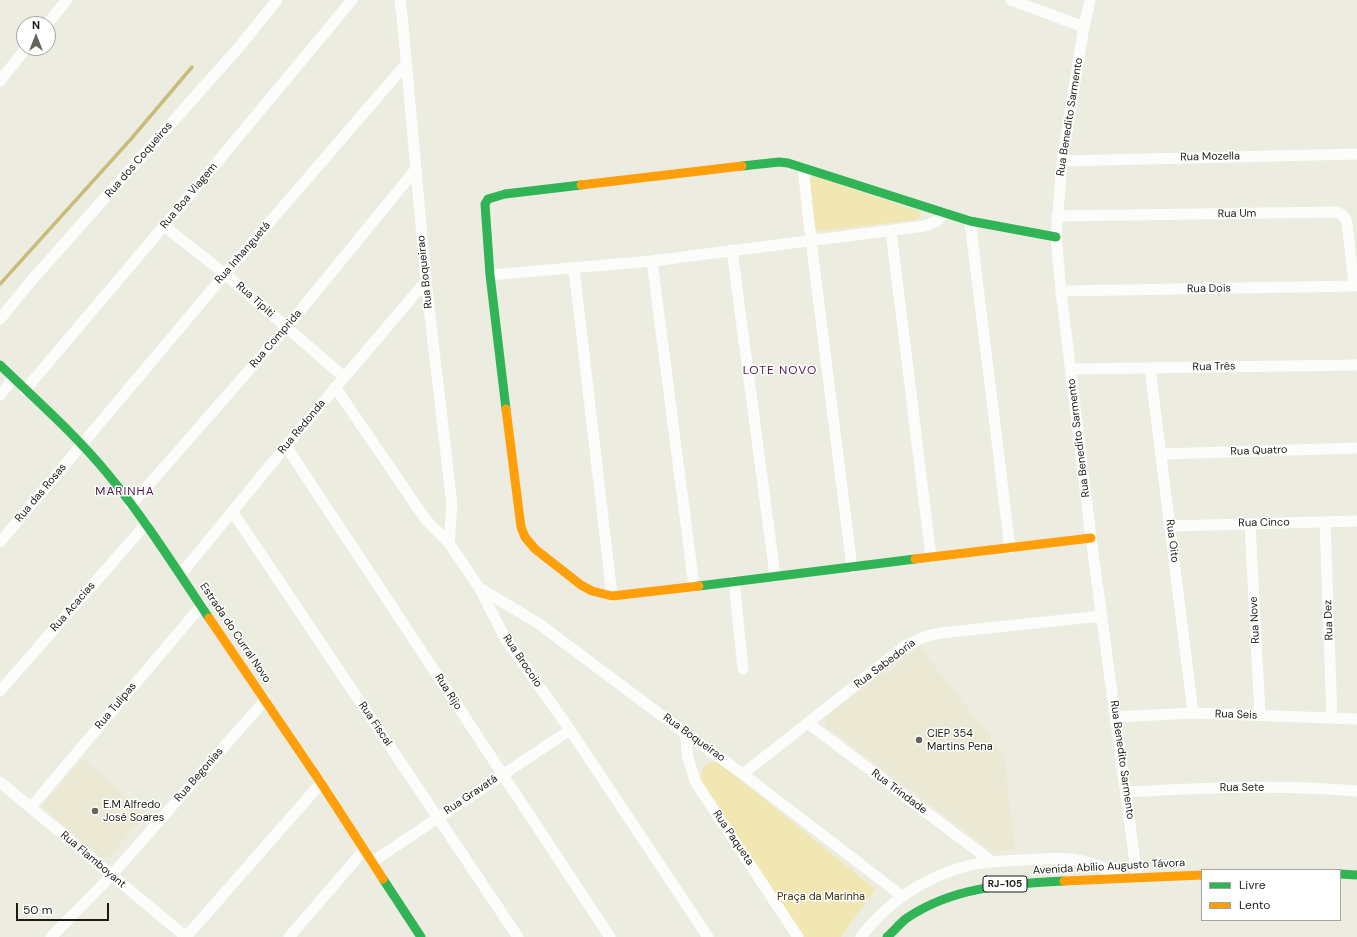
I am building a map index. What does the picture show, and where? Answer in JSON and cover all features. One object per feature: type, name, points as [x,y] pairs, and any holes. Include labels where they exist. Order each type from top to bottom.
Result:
[{"type":"street","points":[[54,16],[67,0]]},
{"type":"street","name":"Rua dos Coqueiros","points":[[0,319],[36,276],[240,46],[277,0]]},
{"type":"street","name":"Rua Boa Viagem","points":[[25,390],[352,0]]},
{"type":"street","name":"Rua Boqueirao","points":[[400,0],[426,281],[452,505],[449,543]]},
{"type":"street","points":[[1011,0],[1084,27]]},
{"type":"street","name":"Rua Benedito Sarmento","points":[[1090,0],[1084,27],[1062,161],[1056,237],[1061,292],[1091,538],[1137,877]]},
{"type":"street","points":[[0,81],[20,56]]},
{"type":"street","name":"Rua Inhanguetá","points":[[82,445],[225,274],[406,64]]},
{"type":"street","name":"Rua Mozella","points":[[1062,161],[1357,154]]},
{"type":"street","points":[[1056,237],[970,221],[788,163],[779,162],[767,162],[513,193],[494,196],[488,199],[485,204],[490,275],[521,527],[525,537],[536,549],[581,585],[612,596],[1091,538]]},
{"type":"street","points":[[803,168],[852,567]]},
{"type":"street","name":"Rua Comprida","points":[[131,505],[286,328],[416,169]]},
{"type":"street","name":"Rua Um","points":[[1057,216],[1336,212],[1346,218],[1355,286]]},
{"type":"street","points":[[490,275],[652,261],[891,231],[932,224],[941,218],[944,213]]},
{"type":"street","points":[[970,221],[1010,548]]},
{"type":"street","name":"Rua Tipiti","points":[[164,226],[225,274],[344,377]]},
{"type":"street","points":[[891,231],[931,557]]},
{"type":"street","points":[[732,250],[775,576]]},
{"type":"street","points":[[652,261],[694,586]]},
{"type":"street","points":[[574,268],[612,596]]},
{"type":"street","name":"Rua Redonda","points":[[181,574],[335,387],[426,281]]},
{"type":"street","name":"Rua Dois","points":[[1061,292],[1355,286]]},
{"type":"street","name":"Estrada do Curral Novo","points":[[0,365],[82,445],[107,473],[146,524],[202,605],[421,937]]},
{"type":"street","name":"Rua Três","points":[[1071,369],[1357,365]]},
{"type":"street","name":"Rua Oito","points":[[1150,368],[1193,713]]},
{"type":"street","points":[[0,395],[13,379]]},
{"type":"street","name":"Rua Brocoio","points":[[335,387],[426,520],[449,543],[480,589],[505,638],[570,730],[708,937]]},
{"type":"street","name":"Rua das Rosas","points":[[0,542],[82,445]]},
{"type":"street","name":"Rua Rijo","points":[[286,446],[610,937]]},
{"type":"street","name":"Rua Quatro","points":[[1161,454],[1357,448]]},
{"type":"street","name":"Rua Fiscal","points":[[232,511],[518,937]]},
{"type":"street","name":"Rua Cinco","points":[[1170,526],[1357,521]]},
{"type":"street","name":"Rua Dez","points":[[1325,522],[1332,718]]},
{"type":"street","name":"Rua Acacias","points":[[0,691],[146,524]]},
{"type":"street","name":"Rua Nove","points":[[1250,524],[1260,716]]},
{"type":"street","points":[[734,581],[743,669]]},
{"type":"street","name":"Rua Boqueirao","points":[[480,589],[538,623],[685,733],[743,774],[902,896]]},
{"type":"street","name":"Rua Tulipas","points":[[30,807],[202,605]]},
{"type":"street","name":"Rua Sabedoria","points":[[743,774],[905,646],[917,639],[928,635],[1102,616]]},
{"type":"street","name":"Rua Begonias","points":[[51,937],[111,876],[265,700]]},
{"type":"street","name":"Rua Seis","points":[[1116,717],[1193,713],[1357,719]]},
{"type":"street","name":"Rua Trindade","points":[[808,723],[991,861]]},
{"type":"street","name":"Rua Gravatá","points":[[372,862],[570,730]]},
{"type":"street","name":"Rua Paqueta","points":[[685,733],[688,758],[696,784],[798,937]]},
{"type":"street","name":"Rua Flamboyant","points":[[0,782],[186,937]]},
{"type":"street","points":[[186,937],[320,783]]},
{"type":"street","name":"Rua Sete","points":[[1126,792],[1201,788],[1330,789],[1357,791]]},
{"type":"street","points":[[289,937],[364,850]]},
{"type":"street","points":[[861,937],[881,913],[902,896],[944,874],[967,866],[991,861],[1063,859],[1082,861],[1099,866],[1120,878]]},
{"type":"street","points":[[1341,874],[1357,875]]},
{"type":"street","name":"Avenida Abílio Augusto Távora","points":[[887,937],[911,915],[932,904],[958,893],[1003,884],[1201,875]]},
{"type":"shaded area","name":"CIEP 354 Martins Pena","points":[[919,646],[1004,755],[1015,849],[993,852],[826,726],[825,718],[878,676],[893,670]]},
{"type":"shaded area","name":"E.M Alfredo José Soares","points":[[83,759],[146,814],[108,858],[100,857],[44,808],[43,805]]},
{"type":"green space","points":[[813,176],[921,212],[920,217],[916,220],[819,231],[815,227],[809,182]]},
{"type":"green space","name":"Praça da Marinha","points":[[717,761],[875,889],[841,937],[799,937],[700,778],[705,765]]},
{"type":"waterway","points":[[0,284],[131,139],[192,67]]},
{"type":"traffic: fast","points":[[742,166],[779,162],[788,163],[970,221],[1056,237]]},
{"type":"traffic: fast","points":[[506,409],[490,275],[485,204],[488,199],[505,194],[581,185]]},
{"type":"traffic: fast","points":[[0,365],[69,431],[107,473],[147,526],[209,618]]},
{"type":"traffic: fast","points":[[699,586],[915,559]]},
{"type":"traffic: fast","points":[[1341,874],[1357,875]]},
{"type":"traffic: fast","points":[[383,879],[421,937]]},
{"type":"traffic: fast","points":[[887,937],[904,920],[925,907],[944,899],[982,889],[1064,881]]},
{"type":"traffic: slow","points":[[581,185],[742,166]]},
{"type":"traffic: slow","points":[[506,409],[521,527],[525,537],[535,549],[581,585],[592,591],[612,596],[699,586]]},
{"type":"traffic: slow","points":[[915,559],[1091,538]]},
{"type":"traffic: slow","points":[[209,618],[321,783],[383,879]]},
{"type":"traffic: slow","points":[[1064,881],[1201,875]]},
{"type":"place","name":"CIEP 354 Martins Pena","points":[[919,740]]},
{"type":"place","name":"E.M Alfredo José Soares","points":[[95,811]]},
{"type":"district","name":"LOTE NOVO","points":[[780,371]]},
{"type":"district","name":"MARINHA","points":[[125,492]]}]
